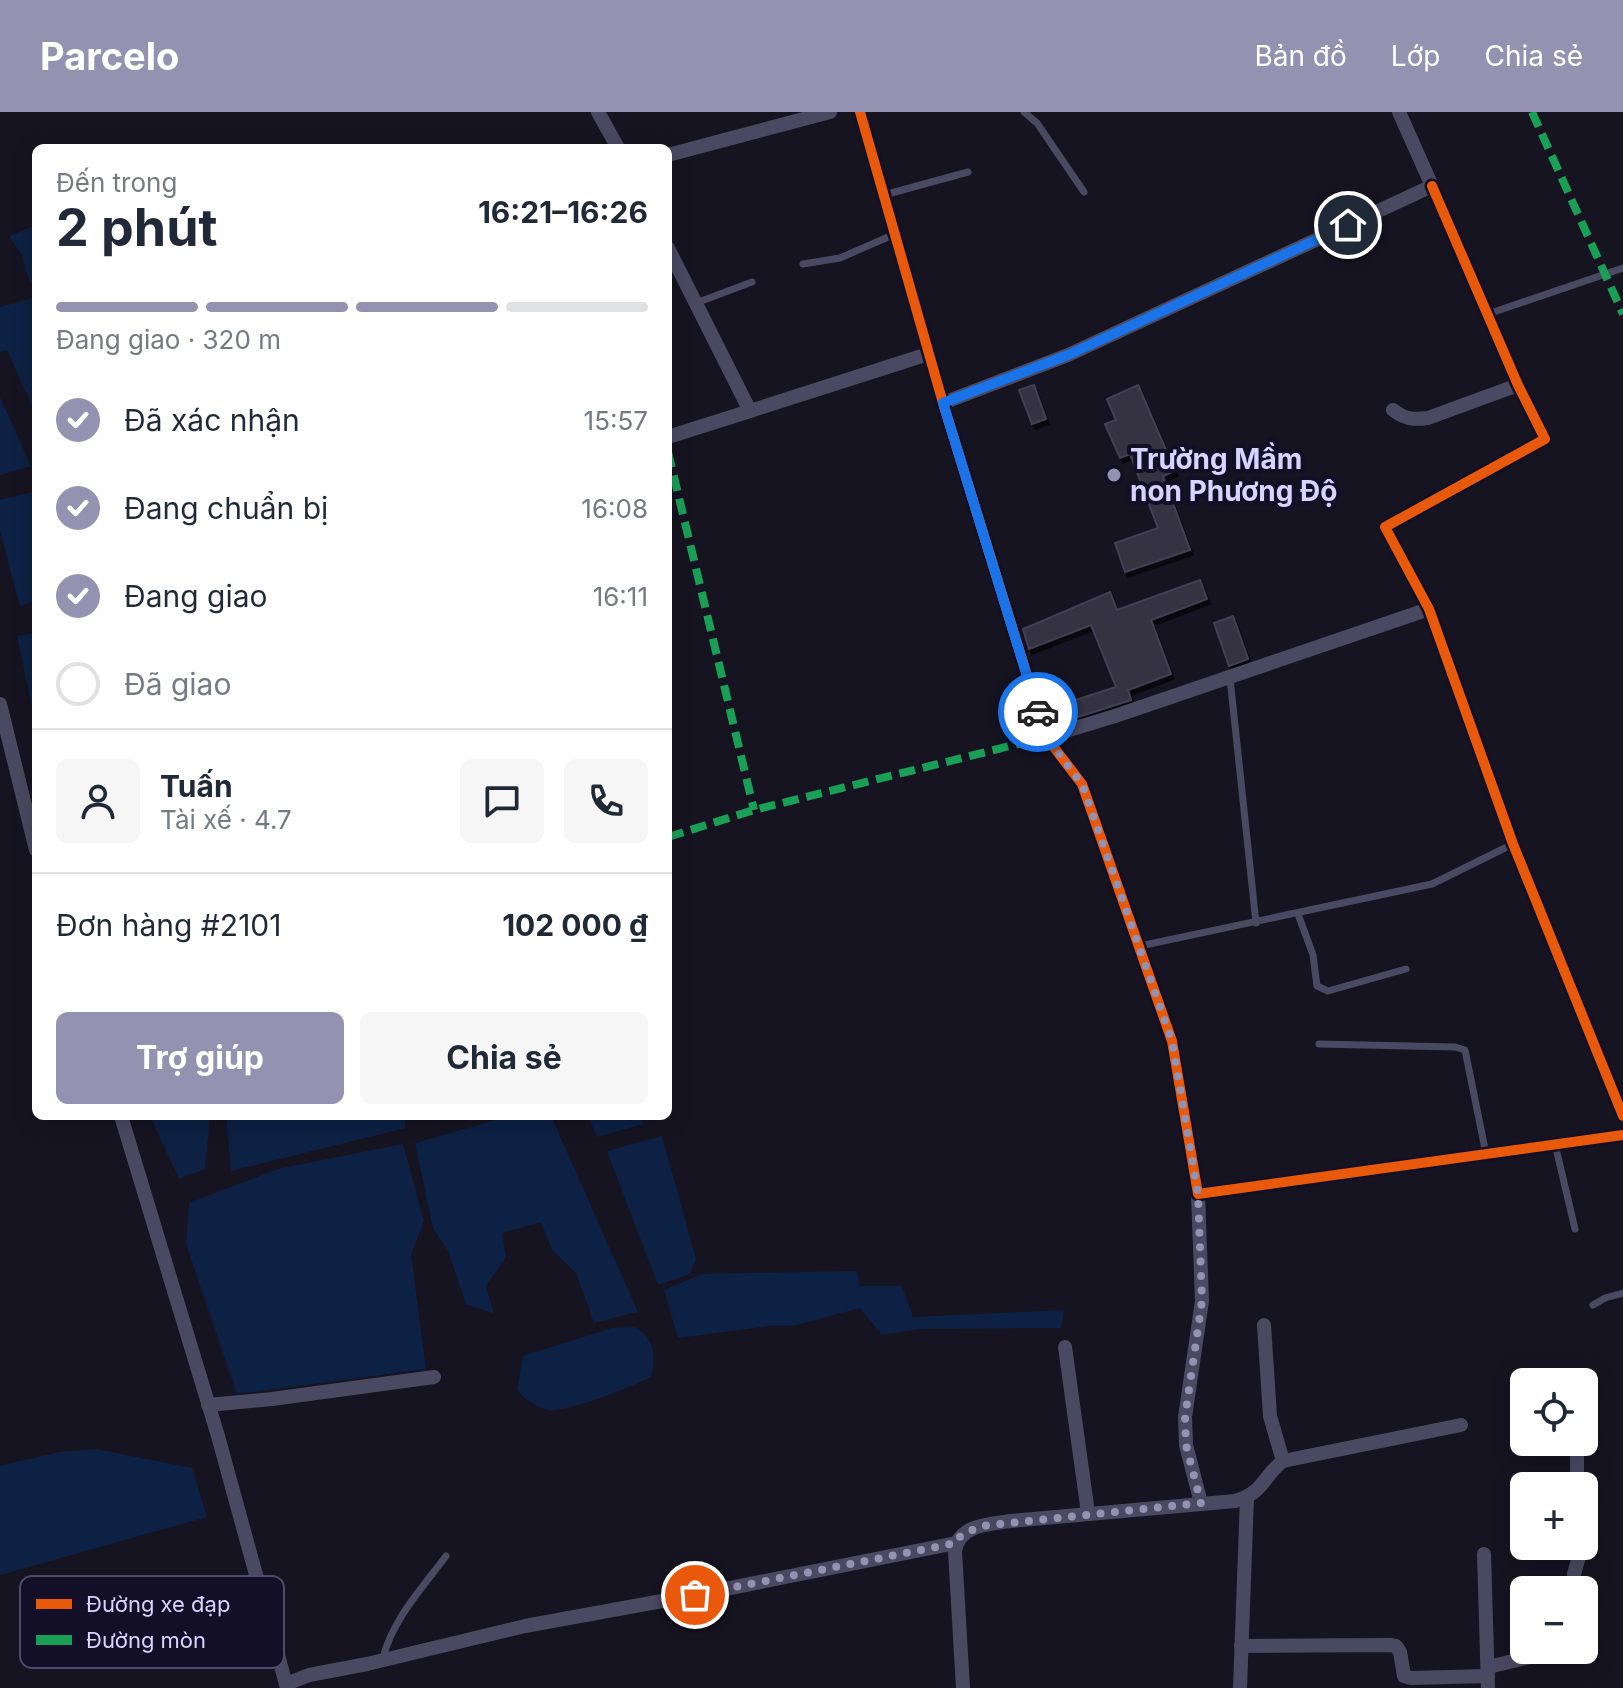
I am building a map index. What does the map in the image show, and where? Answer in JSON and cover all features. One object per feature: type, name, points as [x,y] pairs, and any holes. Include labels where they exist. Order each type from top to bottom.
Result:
[{"type":"street","points":[[598,112],[616,144]]},
{"type":"street","points":[[672,154],[830,112]]},
{"type":"street","points":[[860,112],[928,354],[1046,737],[1082,784],[1172,1041],[1198,1194],[1202,1301],[1185,1417],[1186,1445],[1201,1503]]},
{"type":"street","points":[[1399,112],[1518,385],[1545,439],[1385,527],[1429,609],[1513,844],[1623,1116]]},
{"type":"street","points":[[943,403],[1068,355],[1432,186]]},
{"type":"street","points":[[672,256],[750,411]]},
{"type":"street","points":[[672,436],[928,354]]},
{"type":"street","points":[[1393,410],[1404,418],[1428,418],[1518,385]]},
{"type":"street","points":[[1046,737],[1429,609]]},
{"type":"street","points":[[0,704],[32,834]]},
{"type":"street","points":[[122,1120],[208,1405],[255,1576]]},
{"type":"street","points":[[1198,1194],[1623,1135]]},
{"type":"street","points":[[1264,1325],[1270,1416],[1283,1461]]},
{"type":"street","points":[[1065,1347],[1088,1513]]},
{"type":"street","points":[[208,1405],[434,1377]]},
{"type":"street","points":[[963,1688],[956,1543],[961,1535],[982,1526],[1088,1513],[1235,1501],[1259,1489],[1283,1461],[1461,1425]]},
{"type":"street","points":[[1240,1688],[1247,1497]]},
{"type":"street","points":[[286,1686],[309,1675],[525,1626],[956,1543]]},
{"type":"street","points":[[1484,1554],[1488,1677]]},
{"type":"street","points":[[1241,1646],[1396,1646],[1404,1676],[1488,1677],[1523,1664]]},
{"type":"lane","points":[[1024,112],[1037,123],[1084,192]]},
{"type":"lane","points":[[884,195],[968,172]]},
{"type":"lane","points":[[803,264],[840,258],[895,234]]},
{"type":"lane","points":[[1488,314],[1623,268]]},
{"type":"lane","points":[[696,303],[752,282]]},
{"type":"lane","points":[[1230,675],[1256,923]]},
{"type":"lane","points":[[1139,947],[1432,884],[1513,844]]},
{"type":"lane","points":[[1298,914],[1313,955],[1317,986],[1322,990],[1328,991],[1406,969]]},
{"type":"lane","points":[[1319,1044],[1455,1047],[1465,1050],[1486,1154]]},
{"type":"lane","points":[[1555,1144],[1575,1229]]},
{"type":"lane","points":[[1593,1305],[1623,1293]]},
{"type":"lane","points":[[383,1658],[401,1617],[446,1556]]},
{"type":"water","points":[[32,227],[32,281],[21,254],[9,236]]},
{"type":"water","points":[[32,298],[32,406],[7,350],[0,352],[0,307]]},
{"type":"water","points":[[0,397],[31,466],[0,475]]},
{"type":"water","points":[[32,492],[32,602],[20,606],[0,531],[0,500]]},
{"type":"water","points":[[32,634],[32,707],[17,636]]},
{"type":"water","points":[[152,1120],[210,1120],[205,1169],[179,1179]]},
{"type":"water","points":[[226,1120],[405,1120],[406,1128],[231,1171]]},
{"type":"water","points":[[496,1120],[553,1120],[638,1312],[594,1323],[576,1273],[552,1250],[541,1222],[502,1233],[506,1257],[486,1286],[494,1314],[466,1304],[448,1251],[433,1228],[415,1143]]},
{"type":"water","points":[[590,1120],[642,1120],[643,1124],[597,1137]]},
{"type":"water","points":[[662,1136],[696,1259],[690,1274],[658,1285],[607,1151]]},
{"type":"water","points":[[403,1144],[424,1221],[411,1255],[426,1369],[237,1394],[186,1244],[189,1203],[278,1169]]},
{"type":"water","points":[[857,1271],[859,1286],[902,1286],[913,1317],[1064,1310],[1061,1328],[920,1329],[882,1335],[860,1308],[793,1326],[769,1326],[678,1338],[664,1290],[702,1274]]},
{"type":"water","points":[[635,1327],[647,1337],[652,1349],[651,1377],[600,1398],[557,1410],[535,1405],[517,1390],[523,1356],[612,1328]]},
{"type":"water","points":[[96,1449],[192,1468],[207,1517],[0,1575],[0,1466],[59,1452]]},
{"type":"building","points":[[1034,385],[1046,419],[1032,424],[1019,390]]},
{"type":"building","points":[[1138,385],[1175,471],[1163,476],[1190,550],[1125,572],[1115,543],[1158,528],[1130,454],[1120,458],[1105,424],[1116,420],[1107,399]]},
{"type":"building","points":[[1200,580],[1207,599],[1151,620],[1171,674],[1128,690],[1131,700],[1056,724],[1051,708],[1116,687],[1091,625],[1029,649],[1023,629],[1110,592],[1117,610]]},
{"type":"building","points":[[1233,616],[1248,659],[1229,666],[1214,623]]},
{"type":"marked path","points":[[1532,112],[1623,314]]},
{"type":"marked path","points":[[672,469],[754,810]]},
{"type":"marked path","points":[[672,836],[754,810],[1046,737]]},
{"type":"cycle path","points":[[860,112],[943,403],[1046,737],[1082,784],[1172,1041],[1198,1194],[1623,1135]]},
{"type":"cycle path","points":[[1432,186],[1518,385],[1545,439],[1385,527],[1429,609],[1513,844],[1623,1116]]},
{"type":"way so far","points":[[695,1595],[956,1543],[961,1535],[982,1526],[1201,1503],[1189,1463],[1185,1417],[1202,1301],[1198,1194],[1172,1041],[1082,784],[1046,737],[1038,712]]},
{"type":"place","name":"Trường Mầm non Phương Độ","points":[[1114,475]]},
{"type":"route","points":[[1038,712],[943,403],[1068,355],[1348,225]]}]
